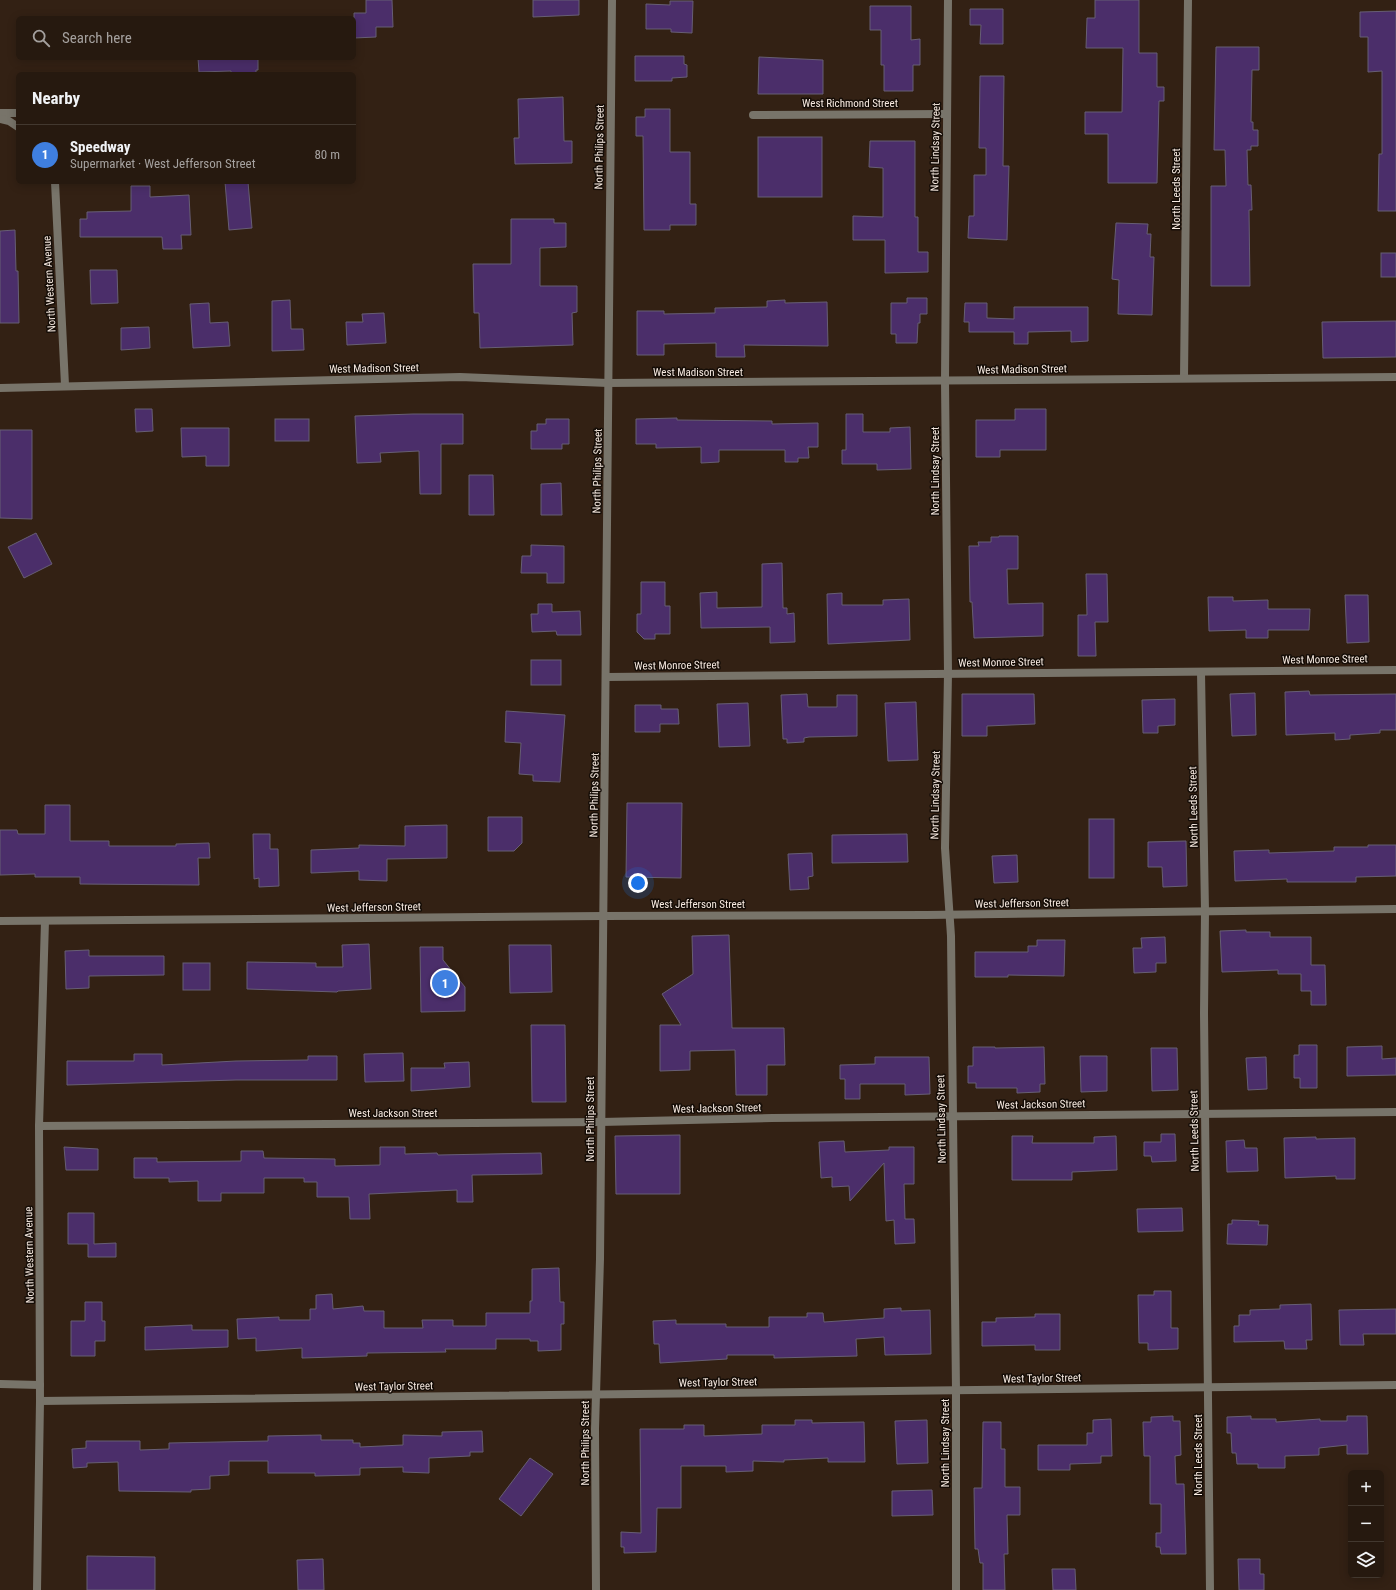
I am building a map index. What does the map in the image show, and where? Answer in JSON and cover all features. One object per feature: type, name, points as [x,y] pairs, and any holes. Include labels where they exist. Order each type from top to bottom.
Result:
[{"type":"street","name":"North Philips Street","points":[[596,1590],[596,1395],[601,1122],[612,0]]},
{"type":"street","name":"North Lindsay Street","points":[[948,0],[945,381],[948,673],[945,848],[949,915],[952,1116],[956,1390],[956,1590]]},
{"type":"street","name":"North Leeds Street","points":[[1184,378],[1188,0]]},
{"type":"street","points":[[0,114],[16,113]]},
{"type":"street","name":"West Richmond Street","points":[[754,115],[947,114]]},
{"type":"street","points":[[0,119],[9,121],[16,125]]},
{"type":"street","name":"North Western Avenue","points":[[55,184],[65,385]]},
{"type":"street","name":"West Madison Street","points":[[0,388],[65,385],[460,377],[608,383],[1396,376]]},
{"type":"street","name":"West Monroe Street","points":[[606,677],[1396,670]]},
{"type":"street","name":"North Leeds Street","points":[[1201,672],[1205,911],[1205,1115],[1210,1590]]},
{"type":"street","name":"West Jefferson Street","points":[[0,921],[949,915],[1396,909]]},
{"type":"street","name":"North Western Avenue","points":[[37,1590],[40,1401],[39,1126],[45,921]]},
{"type":"street","name":"West Jackson Street","points":[[39,1126],[601,1122],[952,1116],[1205,1115],[1396,1112]]},
{"type":"street","points":[[0,1384],[40,1385]]},
{"type":"street","name":"West Taylor Street","points":[[40,1401],[1396,1385]]},
{"type":"building","points":[[366,0],[392,0],[393,27],[376,27],[376,37],[356,38],[356,16],[354,16],[354,13],[366,13]]},
{"type":"building","points":[[533,0],[579,0],[579,15],[533,17]]},
{"type":"building","points":[[1095,0],[1139,0],[1139,53],[1157,53],[1157,87],[1164,87],[1164,101],[1159,101],[1157,183],[1108,183],[1108,134],[1085,134],[1085,112],[1122,112],[1123,48],[1086,48],[1087,18],[1095,18]]},
{"type":"building","points":[[670,1],[693,1],[692,33],[671,32],[671,29],[646,29],[646,4],[670,5]]},
{"type":"building","points":[[870,6],[911,6],[911,40],[920,39],[920,65],[913,65],[913,91],[884,91],[884,65],[881,65],[881,30],[870,30]]},
{"type":"building","points":[[970,9],[1003,9],[1003,44],[980,44],[981,25],[970,25]]},
{"type":"building","points":[[1396,11],[1396,211],[1378,211],[1379,154],[1382,154],[1382,71],[1368,72],[1368,37],[1360,37],[1360,12]]},
{"type":"building","points":[[1216,47],[1259,47],[1259,70],[1252,70],[1251,122],[1253,122],[1253,130],[1258,130],[1258,146],[1251,146],[1251,150],[1247,150],[1248,185],[1251,185],[1252,210],[1249,210],[1250,286],[1211,286],[1211,186],[1226,186],[1225,150],[1214,150]]},
{"type":"building","points":[[635,56],[684,56],[684,64],[687,65],[687,77],[672,78],[672,81],[635,81]]},
{"type":"building","points":[[759,57],[823,60],[823,94],[758,94]]},
{"type":"building","points":[[198,60],[258,60],[258,70],[256,70],[256,72],[199,72]]},
{"type":"building","points":[[980,76],[1004,76],[1003,166],[1009,166],[1007,240],[968,238],[969,216],[974,216],[974,175],[986,175],[986,148],[979,148]]},
{"type":"building","points":[[563,97],[564,141],[572,141],[572,163],[515,164],[514,138],[519,138],[518,99]]},
{"type":"building","points":[[645,109],[670,109],[670,152],[690,152],[690,204],[696,204],[696,225],[670,225],[670,230],[644,230],[643,136],[636,136],[636,117],[645,117]]},
{"type":"building","points":[[758,137],[822,137],[822,197],[758,197]]},
{"type":"building","points":[[870,141],[915,141],[915,217],[918,217],[918,252],[928,252],[928,272],[885,273],[885,240],[853,240],[853,216],[883,217],[883,168],[869,167]]},
{"type":"building","points":[[225,184],[248,184],[252,228],[229,230]]},
{"type":"building","points":[[131,186],[150,186],[150,197],[189,195],[191,235],[181,235],[182,249],[163,249],[162,237],[80,237],[80,219],[87,219],[87,212],[131,211]]},
{"type":"building","points":[[511,219],[554,219],[554,223],[566,223],[566,247],[540,248],[540,286],[577,286],[577,312],[572,313],[573,345],[480,348],[479,313],[474,313],[473,264],[511,264]]},
{"type":"building","points":[[1116,223],[1148,224],[1147,234],[1151,234],[1150,257],[1154,257],[1152,315],[1118,314],[1119,280],[1112,279]]},
{"type":"building","points":[[15,230],[16,271],[18,271],[19,323],[0,323],[0,231]]},
{"type":"building","points":[[1381,253],[1396,253],[1396,277],[1381,277]]},
{"type":"building","points":[[90,270],[117,270],[118,303],[91,304]]},
{"type":"building","points":[[907,298],[927,298],[927,314],[920,314],[917,343],[896,343],[896,334],[891,334],[891,303],[907,303]]},
{"type":"building","points":[[290,300],[291,329],[303,329],[304,350],[272,351],[272,301]]},
{"type":"building","points":[[785,300],[785,303],[827,302],[828,346],[744,345],[745,357],[716,357],[716,343],[664,344],[664,355],[637,355],[637,311],[664,311],[664,314],[715,313],[715,308],[767,307],[767,301]]},
{"type":"building","points":[[209,303],[210,323],[228,322],[230,346],[193,348],[190,304]]},
{"type":"building","points":[[965,303],[987,303],[987,318],[1014,319],[1014,307],[1088,307],[1088,341],[1071,342],[1071,331],[1028,332],[1028,344],[1014,344],[1014,332],[969,332],[969,322],[964,322]]},
{"type":"building","points":[[384,313],[386,343],[347,345],[346,322],[363,322],[362,314]]},
{"type":"building","points":[[1396,321],[1396,357],[1323,358],[1322,322]]},
{"type":"building","points":[[149,327],[150,348],[121,350],[121,328]]},
{"type":"building","points":[[135,409],[152,409],[153,431],[136,432]]},
{"type":"building","points":[[1015,409],[1046,409],[1046,450],[1000,450],[1000,457],[976,457],[976,420],[1015,420]]},
{"type":"building","points":[[463,414],[463,444],[441,444],[441,494],[420,494],[419,451],[380,453],[381,462],[357,463],[355,416]]},
{"type":"building","points":[[846,414],[863,414],[863,432],[890,432],[890,428],[910,427],[911,469],[877,470],[877,464],[842,464],[842,450],[846,450]]},
{"type":"building","points":[[677,418],[677,420],[772,421],[772,424],[818,423],[818,447],[808,447],[809,458],[798,458],[798,462],[785,462],[785,450],[719,450],[719,462],[701,463],[701,447],[656,448],[656,444],[636,444],[636,419]]},
{"type":"building","points":[[275,419],[309,419],[309,441],[275,441]]},
{"type":"building","points":[[546,419],[569,419],[569,444],[562,444],[562,449],[531,449],[531,431],[537,431],[537,424],[546,424]]},
{"type":"building","points":[[181,428],[229,428],[229,466],[206,466],[206,456],[182,457]]},
{"type":"building","points":[[0,430],[32,430],[32,519],[0,518]]},
{"type":"building","points":[[469,475],[493,475],[494,515],[469,515]]},
{"type":"building","points":[[561,483],[562,515],[541,515],[541,484]]},
{"type":"building","points":[[36,533],[52,564],[24,578],[8,547]]},
{"type":"building","points":[[1018,536],[1018,569],[1007,569],[1008,604],[1043,603],[1043,636],[974,638],[972,602],[970,602],[969,546],[979,546],[978,542],[991,542],[991,537]]},
{"type":"building","points":[[531,545],[564,546],[564,583],[547,583],[547,573],[521,573],[522,556],[531,556]]},
{"type":"building","points":[[782,563],[783,608],[787,608],[787,614],[794,613],[795,642],[770,643],[770,627],[701,628],[700,593],[717,592],[717,608],[762,607],[762,564]]},
{"type":"building","points":[[1086,574],[1107,574],[1108,622],[1095,622],[1096,656],[1078,656],[1078,615],[1087,615]]},
{"type":"building","points":[[641,582],[665,582],[665,606],[670,606],[670,634],[655,634],[655,639],[644,639],[637,632],[637,614],[641,614]]},
{"type":"building","points":[[842,593],[842,605],[883,605],[883,600],[909,599],[910,640],[828,644],[827,594]]},
{"type":"building","points":[[1345,595],[1368,595],[1369,642],[1347,643]]},
{"type":"building","points":[[1208,597],[1233,597],[1233,601],[1268,600],[1268,609],[1310,609],[1309,630],[1268,630],[1268,638],[1246,638],[1246,630],[1209,631]]},
{"type":"building","points":[[538,604],[552,604],[552,612],[580,611],[581,635],[557,635],[556,631],[532,632],[531,614],[538,614]]},
{"type":"building","points":[[531,660],[561,660],[561,685],[531,685]]},
{"type":"building","points":[[1309,691],[1310,695],[1396,694],[1396,730],[1380,730],[1380,733],[1350,735],[1350,739],[1335,740],[1335,733],[1286,735],[1285,692]]},
{"type":"building","points":[[1255,693],[1256,735],[1232,736],[1230,694]]},
{"type":"building","points":[[807,694],[808,707],[837,707],[837,695],[857,695],[857,736],[809,737],[804,738],[804,742],[787,743],[787,739],[783,739],[781,695]]},
{"type":"building","points":[[962,694],[1034,694],[1035,724],[987,726],[987,736],[962,736]]},
{"type":"building","points":[[1175,699],[1175,725],[1158,726],[1158,733],[1143,733],[1142,700]]},
{"type":"building","points":[[916,702],[918,760],[888,761],[885,703]]},
{"type":"building","points":[[748,703],[750,746],[719,747],[717,704]]},
{"type":"building","points":[[635,705],[661,705],[661,709],[678,709],[679,724],[660,724],[660,732],[635,732]]},
{"type":"building","points":[[506,711],[565,715],[560,782],[533,781],[533,775],[519,774],[521,743],[505,742]]},
{"type":"building","points":[[627,803],[682,803],[681,878],[626,877]]},
{"type":"building","points":[[45,805],[70,805],[70,841],[109,841],[109,846],[176,846],[176,844],[209,843],[210,858],[198,858],[199,885],[80,884],[80,877],[35,877],[35,874],[0,875],[0,830],[17,830],[18,834],[45,834]]},
{"type":"building","points":[[488,817],[522,817],[522,843],[514,851],[488,851]]},
{"type":"building","points":[[1089,819],[1114,819],[1114,878],[1089,878]]},
{"type":"building","points":[[447,825],[447,858],[387,859],[387,881],[359,880],[359,871],[311,873],[311,850],[359,848],[359,845],[405,846],[405,826]]},
{"type":"building","points":[[253,834],[270,834],[270,849],[278,849],[279,886],[259,887],[259,878],[254,879]]},
{"type":"building","points":[[907,834],[908,862],[832,863],[832,835]]},
{"type":"building","points":[[1186,841],[1187,886],[1163,887],[1162,867],[1148,867],[1148,842]]},
{"type":"building","points":[[1368,845],[1396,845],[1396,876],[1356,877],[1356,882],[1287,882],[1287,879],[1235,881],[1234,851],[1269,850],[1269,853],[1334,851],[1334,847],[1368,847]]},
{"type":"building","points":[[812,853],[813,876],[808,877],[809,889],[790,890],[788,854]]},
{"type":"building","points":[[1017,855],[1018,882],[994,883],[992,856]]},
{"type":"building","points":[[1246,930],[1246,932],[1270,932],[1270,937],[1311,937],[1311,965],[1325,965],[1326,1005],[1311,1005],[1311,991],[1301,991],[1301,974],[1278,974],[1278,970],[1222,972],[1220,931]]},
{"type":"building","points":[[729,935],[732,1028],[784,1028],[785,1065],[767,1065],[767,1095],[736,1095],[735,1050],[690,1051],[690,1070],[660,1071],[660,1025],[681,1025],[662,994],[693,974],[692,936]]},
{"type":"building","points":[[1165,937],[1166,963],[1156,963],[1156,972],[1134,973],[1133,948],[1142,948],[1141,938]]},
{"type":"building","points":[[1037,940],[1065,940],[1064,976],[1008,975],[1008,977],[975,977],[975,952],[1028,952],[1028,946],[1037,946]]},
{"type":"building","points":[[369,944],[371,989],[337,992],[247,989],[247,962],[316,963],[316,967],[343,967],[342,945]]},
{"type":"building","points":[[509,945],[551,945],[552,992],[510,993]]},
{"type":"building","points":[[420,947],[443,947],[443,960],[465,987],[465,1011],[421,1012]]},
{"type":"building","points":[[89,950],[89,956],[164,956],[164,975],[89,976],[89,988],[66,989],[65,951]]},
{"type":"building","points":[[183,963],[210,963],[210,990],[183,990]]},
{"type":"building","points":[[531,1025],[565,1025],[566,1102],[532,1102]]},
{"type":"building","points":[[1299,1045],[1317,1045],[1317,1088],[1300,1088],[1300,1078],[1294,1078],[1294,1055],[1299,1055]]},
{"type":"building","points":[[1382,1046],[1382,1059],[1396,1058],[1396,1075],[1347,1076],[1347,1047]]},
{"type":"building","points":[[973,1047],[1044,1047],[1045,1084],[1040,1084],[1040,1092],[1017,1093],[1017,1088],[976,1088],[976,1083],[968,1083],[968,1066],[973,1066]]},
{"type":"building","points":[[1151,1048],[1177,1048],[1178,1090],[1152,1091]]},
{"type":"building","points":[[403,1053],[404,1081],[365,1082],[364,1054]]},
{"type":"building","points":[[134,1054],[162,1054],[162,1065],[236,1061],[308,1060],[308,1056],[337,1056],[337,1080],[236,1080],[67,1085],[67,1061],[134,1061]]},
{"type":"building","points":[[1080,1056],[1107,1056],[1107,1091],[1081,1092]]},
{"type":"building","points":[[875,1057],[929,1057],[930,1094],[905,1095],[905,1084],[860,1084],[860,1099],[845,1099],[845,1079],[840,1079],[840,1065],[875,1064]]},
{"type":"building","points":[[1266,1057],[1267,1089],[1248,1090],[1246,1058]]},
{"type":"building","points":[[469,1062],[470,1087],[411,1091],[411,1068],[445,1068],[444,1063]]},
{"type":"building","points":[[1161,1134],[1175,1134],[1176,1161],[1152,1162],[1151,1156],[1144,1156],[1144,1142],[1161,1142]]},
{"type":"building","points":[[680,1135],[680,1194],[616,1194],[615,1136]]},
{"type":"building","points":[[1012,1136],[1033,1136],[1032,1143],[1094,1143],[1094,1137],[1116,1136],[1117,1170],[1072,1172],[1072,1180],[1012,1180]]},
{"type":"building","points":[[1316,1137],[1316,1139],[1355,1138],[1355,1179],[1336,1179],[1336,1176],[1285,1178],[1284,1138]]},
{"type":"building","points":[[1244,1140],[1245,1148],[1257,1148],[1258,1171],[1227,1172],[1226,1141]]},
{"type":"building","points":[[844,1141],[845,1152],[889,1150],[889,1147],[914,1147],[914,1184],[904,1184],[905,1219],[914,1219],[915,1243],[895,1244],[894,1220],[886,1221],[884,1163],[850,1201],[849,1186],[832,1187],[832,1177],[821,1178],[819,1142]]},
{"type":"building","points":[[64,1147],[98,1149],[98,1170],[66,1170]]},
{"type":"building","points":[[380,1147],[405,1147],[405,1154],[437,1153],[438,1155],[541,1153],[542,1174],[472,1175],[473,1202],[457,1202],[457,1190],[369,1194],[370,1219],[350,1219],[349,1197],[317,1197],[317,1182],[304,1182],[304,1178],[264,1178],[264,1193],[221,1193],[221,1201],[198,1201],[198,1181],[169,1182],[169,1178],[134,1178],[134,1158],[157,1158],[157,1162],[241,1161],[241,1151],[263,1151],[264,1158],[335,1159],[335,1166],[380,1165]]},
{"type":"building","points":[[1182,1208],[1183,1231],[1138,1232],[1137,1209]]},
{"type":"building","points":[[68,1213],[94,1213],[94,1244],[116,1243],[116,1257],[88,1257],[88,1244],[68,1244]]},
{"type":"building","points":[[1232,1220],[1259,1221],[1258,1225],[1268,1225],[1267,1245],[1227,1244],[1228,1224],[1232,1224]]},
{"type":"building","points":[[559,1268],[560,1302],[564,1302],[564,1324],[561,1324],[561,1350],[538,1351],[538,1341],[530,1341],[530,1339],[496,1339],[496,1349],[445,1349],[446,1352],[367,1353],[367,1356],[302,1358],[302,1348],[256,1351],[256,1338],[238,1339],[237,1319],[279,1317],[279,1320],[310,1320],[310,1309],[316,1309],[316,1295],[332,1294],[333,1309],[363,1306],[364,1311],[384,1311],[384,1328],[423,1328],[422,1320],[453,1320],[453,1326],[486,1326],[486,1313],[530,1313],[530,1301],[532,1301],[532,1269]]},
{"type":"building","points":[[1154,1291],[1171,1291],[1171,1328],[1178,1328],[1178,1349],[1148,1350],[1148,1343],[1139,1343],[1138,1295],[1154,1295]]},
{"type":"building","points":[[85,1302],[102,1302],[102,1321],[105,1321],[105,1341],[95,1341],[95,1356],[71,1356],[71,1321],[85,1321]]},
{"type":"building","points":[[1311,1304],[1312,1340],[1306,1340],[1307,1349],[1285,1349],[1284,1341],[1234,1342],[1234,1326],[1239,1326],[1239,1315],[1250,1315],[1250,1310],[1280,1309],[1280,1305]]},
{"type":"building","points":[[901,1308],[901,1311],[930,1310],[931,1354],[885,1355],[884,1337],[856,1339],[857,1356],[774,1358],[774,1355],[727,1355],[727,1359],[660,1363],[659,1344],[654,1344],[653,1321],[676,1320],[676,1324],[726,1324],[726,1327],[769,1327],[769,1317],[807,1317],[807,1313],[823,1313],[824,1322],[884,1318],[884,1309]]},
{"type":"building","points":[[1396,1309],[1396,1334],[1363,1334],[1364,1345],[1340,1345],[1339,1310]]},
{"type":"building","points":[[1035,1314],[1060,1314],[1060,1350],[1035,1350],[1035,1345],[982,1346],[982,1322],[996,1322],[996,1318],[1035,1317]]},
{"type":"building","points":[[192,1325],[192,1330],[228,1330],[228,1347],[145,1350],[145,1327]]},
{"type":"building","points":[[1173,1416],[1173,1421],[1180,1421],[1181,1455],[1175,1456],[1176,1484],[1184,1484],[1186,1554],[1161,1554],[1160,1547],[1156,1547],[1156,1533],[1161,1533],[1161,1504],[1150,1504],[1150,1456],[1144,1456],[1143,1422],[1151,1422],[1151,1417]]},
{"type":"building","points":[[1251,1416],[1251,1419],[1276,1419],[1276,1422],[1320,1419],[1320,1421],[1347,1421],[1347,1416],[1367,1416],[1368,1454],[1347,1454],[1347,1445],[1319,1448],[1319,1455],[1285,1456],[1285,1468],[1258,1468],[1258,1464],[1237,1464],[1236,1453],[1232,1453],[1231,1433],[1227,1433],[1227,1417]]},
{"type":"building","points":[[1111,1419],[1112,1456],[1101,1456],[1101,1463],[1070,1464],[1070,1470],[1038,1470],[1038,1445],[1087,1445],[1087,1433],[1093,1433],[1093,1420]]},
{"type":"building","points":[[795,1420],[812,1420],[812,1423],[864,1422],[865,1462],[828,1462],[828,1458],[784,1460],[784,1462],[753,1461],[753,1471],[726,1472],[726,1466],[681,1466],[681,1508],[657,1508],[656,1552],[624,1553],[624,1547],[621,1547],[621,1532],[641,1533],[640,1429],[684,1429],[684,1425],[704,1425],[704,1436],[762,1434],[762,1425],[795,1425]]},
{"type":"building","points":[[927,1420],[928,1463],[897,1464],[895,1421]]},
{"type":"building","points":[[983,1422],[1001,1422],[1001,1449],[1005,1449],[1005,1487],[1020,1487],[1020,1515],[1007,1515],[1008,1554],[1004,1554],[1005,1590],[983,1590],[983,1563],[980,1563],[978,1549],[975,1549],[974,1488],[982,1488]]},
{"type":"building","points":[[482,1431],[483,1452],[470,1452],[470,1456],[429,1458],[429,1473],[403,1472],[403,1467],[360,1468],[360,1475],[315,1476],[315,1473],[268,1473],[268,1461],[229,1461],[229,1475],[210,1476],[210,1489],[191,1490],[191,1492],[119,1491],[118,1462],[87,1463],[87,1467],[73,1468],[72,1449],[86,1448],[86,1441],[140,1441],[140,1450],[169,1449],[169,1443],[268,1441],[268,1436],[321,1435],[321,1440],[353,1440],[353,1443],[360,1443],[360,1447],[403,1445],[403,1435],[442,1436],[442,1432]]},
{"type":"building","points":[[530,1458],[553,1474],[521,1516],[499,1499]]},
{"type":"building","points":[[932,1490],[933,1515],[892,1516],[892,1491]]},
{"type":"building","points":[[87,1556],[155,1557],[155,1590],[87,1590]]},
{"type":"building","points":[[323,1559],[324,1590],[298,1590],[297,1560]]},
{"type":"building","points":[[1238,1559],[1260,1559],[1260,1574],[1264,1574],[1264,1590],[1239,1590]]},
{"type":"building","points":[[1052,1569],[1075,1569],[1076,1590],[1053,1590]]},
{"type":"place","name":"Speedway","points":[[445,983]]}]
